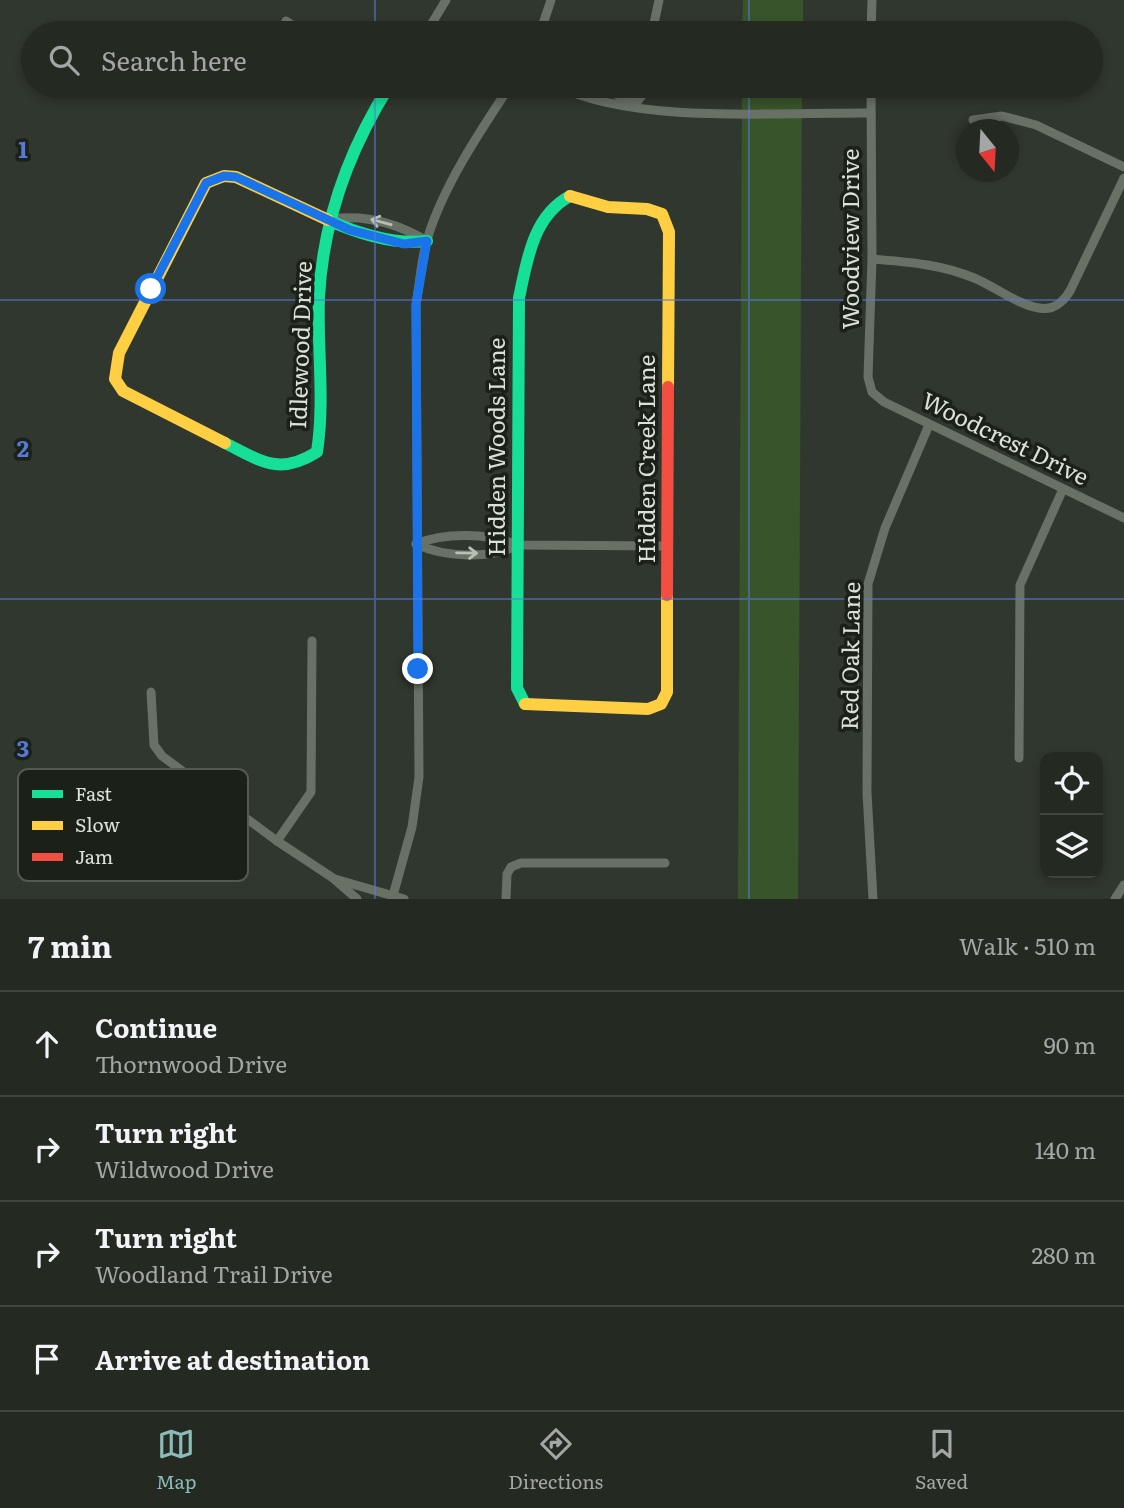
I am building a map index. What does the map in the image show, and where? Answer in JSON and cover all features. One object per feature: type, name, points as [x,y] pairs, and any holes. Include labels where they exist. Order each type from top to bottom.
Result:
[{"type":"street","points":[[433,21],[446,0]]},
{"type":"street","points":[[544,21],[551,0]]},
{"type":"street","points":[[655,21],[659,0]]},
{"type":"street","points":[[871,21],[872,0]]},
{"type":"street","name":"Idlewood Drive","points":[[331,219],[277,199],[236,177],[224,176],[206,183],[119,353],[115,379],[122,391],[267,463],[298,464],[317,452],[319,295],[331,219],[342,179],[365,121],[379,98]]},
{"type":"street","points":[[392,897],[417,800],[416,304],[427,241],[469,151],[502,98]]},
{"type":"street","points":[[588,98],[604,104],[685,112],[870,113]]},
{"type":"street","points":[[621,98],[634,106]]},
{"type":"street","points":[[634,98],[634,106]]},
{"type":"street","points":[[634,106],[640,98]]},
{"type":"street","name":"Woodview Drive","points":[[871,98],[872,259],[869,377],[872,391]]},
{"type":"street","points":[[981,119],[1002,116],[1013,119]]},
{"type":"street","points":[[1019,120],[1036,125],[1124,167]]},
{"type":"street","points":[[872,259],[943,268],[973,277],[1038,308],[1051,307],[1063,302],[1070,291],[1124,178]]},
{"type":"street","name":"Hidden Creek Lane","points":[[559,200],[570,197],[608,207],[647,209],[662,214],[669,232],[667,692],[661,704]]},
{"type":"street","name":"Hidden Woods Lane","points":[[559,200],[550,209],[528,255],[519,298],[517,688],[528,708],[648,709],[661,704]]},
{"type":"street","points":[[331,219],[350,230],[404,244],[427,241]]},
{"type":"street","name":"Woodcrest Drive","points":[[872,391],[884,402],[929,425],[1124,518]]},
{"type":"street","name":"Red Oak Lane","points":[[873,899],[867,793],[869,584],[885,528],[929,425]]},
{"type":"street","points":[[1019,758],[1020,585],[1063,489]]},
{"type":"street","points":[[416,544],[433,537],[501,538],[517,545],[668,546]]},
{"type":"street","points":[[416,544],[433,552],[492,553],[504,553],[517,545]]},
{"type":"street","points":[[276,841],[311,792],[312,641]]},
{"type":"street","points":[[151,692],[154,745],[162,756],[179,769]]},
{"type":"street","points":[[248,820],[333,878],[357,899]]},
{"type":"street","points":[[506,899],[507,874],[511,867],[529,861],[666,863]]},
{"type":"street","points":[[333,878],[404,899]]},
{"type":"street","points":[[1115,899],[1124,885]]},
{"type":"green space","points":[[743,0],[803,0],[803,21],[742,21]]},
{"type":"green space","points":[[742,98],[802,98],[798,899],[738,899]]},
{"type":"traffic: fast","points":[[225,443],[270,463],[292,463],[317,452],[321,394],[319,297],[326,241],[340,187],[350,161],[382,98]]},
{"type":"traffic: fast","points":[[525,704],[517,688],[519,298],[529,254],[540,227],[548,215],[570,196]]},
{"type":"traffic: fast","points":[[328,220],[376,237],[427,241]]},
{"type":"traffic: slow","points":[[225,443],[123,391],[115,379],[119,353],[206,183],[224,176],[236,177],[328,220]]},
{"type":"traffic: slow","points":[[570,196],[608,207],[647,209],[662,214],[669,232],[668,387]]},
{"type":"traffic: slow","points":[[525,704],[648,709],[661,704],[667,692],[667,595]]},
{"type":"traffic: jam","points":[[667,595],[668,387]]},
{"type":"route","points":[[151,289],[206,183],[224,176],[236,177],[277,199],[331,219],[350,230],[404,244],[427,241],[416,304],[418,669]]}]
